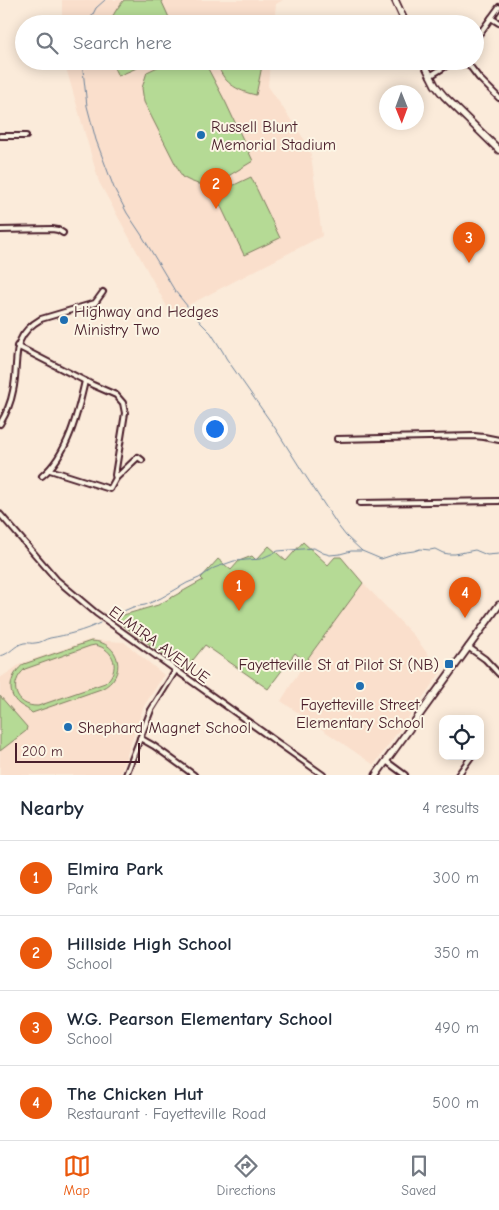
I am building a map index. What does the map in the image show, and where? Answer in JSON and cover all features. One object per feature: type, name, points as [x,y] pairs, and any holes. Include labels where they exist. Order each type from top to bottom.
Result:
[{"type":"main road","points":[[395,0],[402,15]]},
{"type":"main road","points":[[427,70],[444,96],[499,150]]},
{"type":"main road","points":[[376,775],[499,605]]},
{"type":"street","points":[[484,28],[499,7]]},
{"type":"street","points":[[491,18],[499,23]]},
{"type":"street","points":[[430,76],[440,70]]},
{"type":"street","points":[[473,70],[499,98]]},
{"type":"street","points":[[0,136],[26,136]]},
{"type":"street","points":[[0,230],[58,230],[64,233]]},
{"type":"street","points":[[0,424],[14,390],[18,346],[21,337],[27,329],[33,323],[50,315],[95,303],[103,292]]},
{"type":"street","points":[[18,346],[116,395],[122,400],[125,413],[116,478]]},
{"type":"street","points":[[42,476],[50,470],[64,447],[78,409],[85,381]]},
{"type":"street","points":[[337,439],[484,436],[499,440]]},
{"type":"street","points":[[50,470],[110,489],[116,478],[138,457],[142,460]]},
{"type":"street","points":[[360,503],[499,501]]},
{"type":"street","name":"ELMIRA AVENUE","points":[[0,514],[61,584],[96,613],[322,775]]},
{"type":"street","points":[[468,647],[485,659],[499,674]]},
{"type":"street","points":[[126,775],[155,702],[176,670]]},
{"type":"street","points":[[140,738],[194,775]]},
{"type":"street","points":[[458,775],[469,760]]},
{"type":"street","points":[[386,761],[405,775]]},
{"type":"shaded area","points":[[62,0],[283,0],[276,4],[275,15],[62,15]]},
{"type":"shaded area","points":[[67,70],[269,70],[268,86],[310,148],[322,236],[171,314],[99,182]]},
{"type":"shaded area","name":"Fayetteville Street Elementary School","points":[[363,583],[415,637],[441,672],[374,765],[281,701],[305,662]]},
{"type":"shaded area","name":"Shephard Magnet School","points":[[90,640],[124,642],[164,675],[144,706],[120,775],[0,775],[0,678],[22,663]]},
{"type":"green space","points":[[124,0],[161,0],[168,15],[113,15]]},
{"type":"green space","points":[[115,70],[132,70],[118,76]]},
{"type":"green space","name":"Russell Blunt Memorial Stadium","points":[[151,70],[209,70],[253,161],[225,178],[210,184],[198,184],[182,177],[144,102],[142,88],[147,72]]},
{"type":"green space","points":[[220,70],[261,70],[256,95],[236,88],[222,75]]},
{"type":"green space","points":[[251,177],[280,238],[244,255],[215,194]]},
{"type":"green space","points":[[303,542],[328,565],[335,557],[341,557],[363,583],[305,662],[295,653],[268,689],[205,645],[185,670],[113,618],[158,605],[203,580],[201,578],[218,559],[231,570],[239,561],[252,556],[256,560],[269,546],[286,561]]},
{"type":"green space","points":[[91,641],[109,647],[117,660],[118,669],[110,683],[101,689],[32,713],[19,704],[11,689],[11,683],[16,672],[24,664]],"holes":[[[90,646],[102,647],[111,655],[114,661],[113,672],[105,683],[38,706],[24,703],[16,693],[17,681],[25,669]]]},
{"type":"green space","points":[[0,696],[27,727],[26,731],[0,751]]},
{"type":"waterway","points":[[92,15],[96,8],[105,0]]},
{"type":"waterway","points":[[83,70],[87,106],[96,140],[114,188],[127,213],[175,291],[211,333],[339,527],[362,551]]},
{"type":"waterway","points":[[112,616],[161,598],[214,568],[234,561],[260,559],[278,551],[314,548],[330,555],[362,551],[381,559],[420,549],[435,549],[449,554],[475,550],[487,555],[499,554]]},
{"type":"waterway","points":[[0,656],[21,644],[39,642],[100,623]]},
{"type":"place","name":"Russell Blunt Memorial Stadium","points":[[201,135]]},
{"type":"place","name":"Hillside High School","points":[[216,209]]},
{"type":"place","name":"W.G. Pearson Elementary School","points":[[469,263]]},
{"type":"place","name":"Highway and Hedges Ministry Two","points":[[64,320]]},
{"type":"place","name":"Elmira Park","points":[[239,611]]},
{"type":"place","name":"The Chicken Hut","points":[[465,618]]},
{"type":"place","name":"Fayetteville St at Pilot St (NB)","points":[[449,664]]},
{"type":"place","name":"Fayetteville Street Elementary School","points":[[360,686]]},
{"type":"place","name":"Shephard Magnet School","points":[[68,727]]}]
